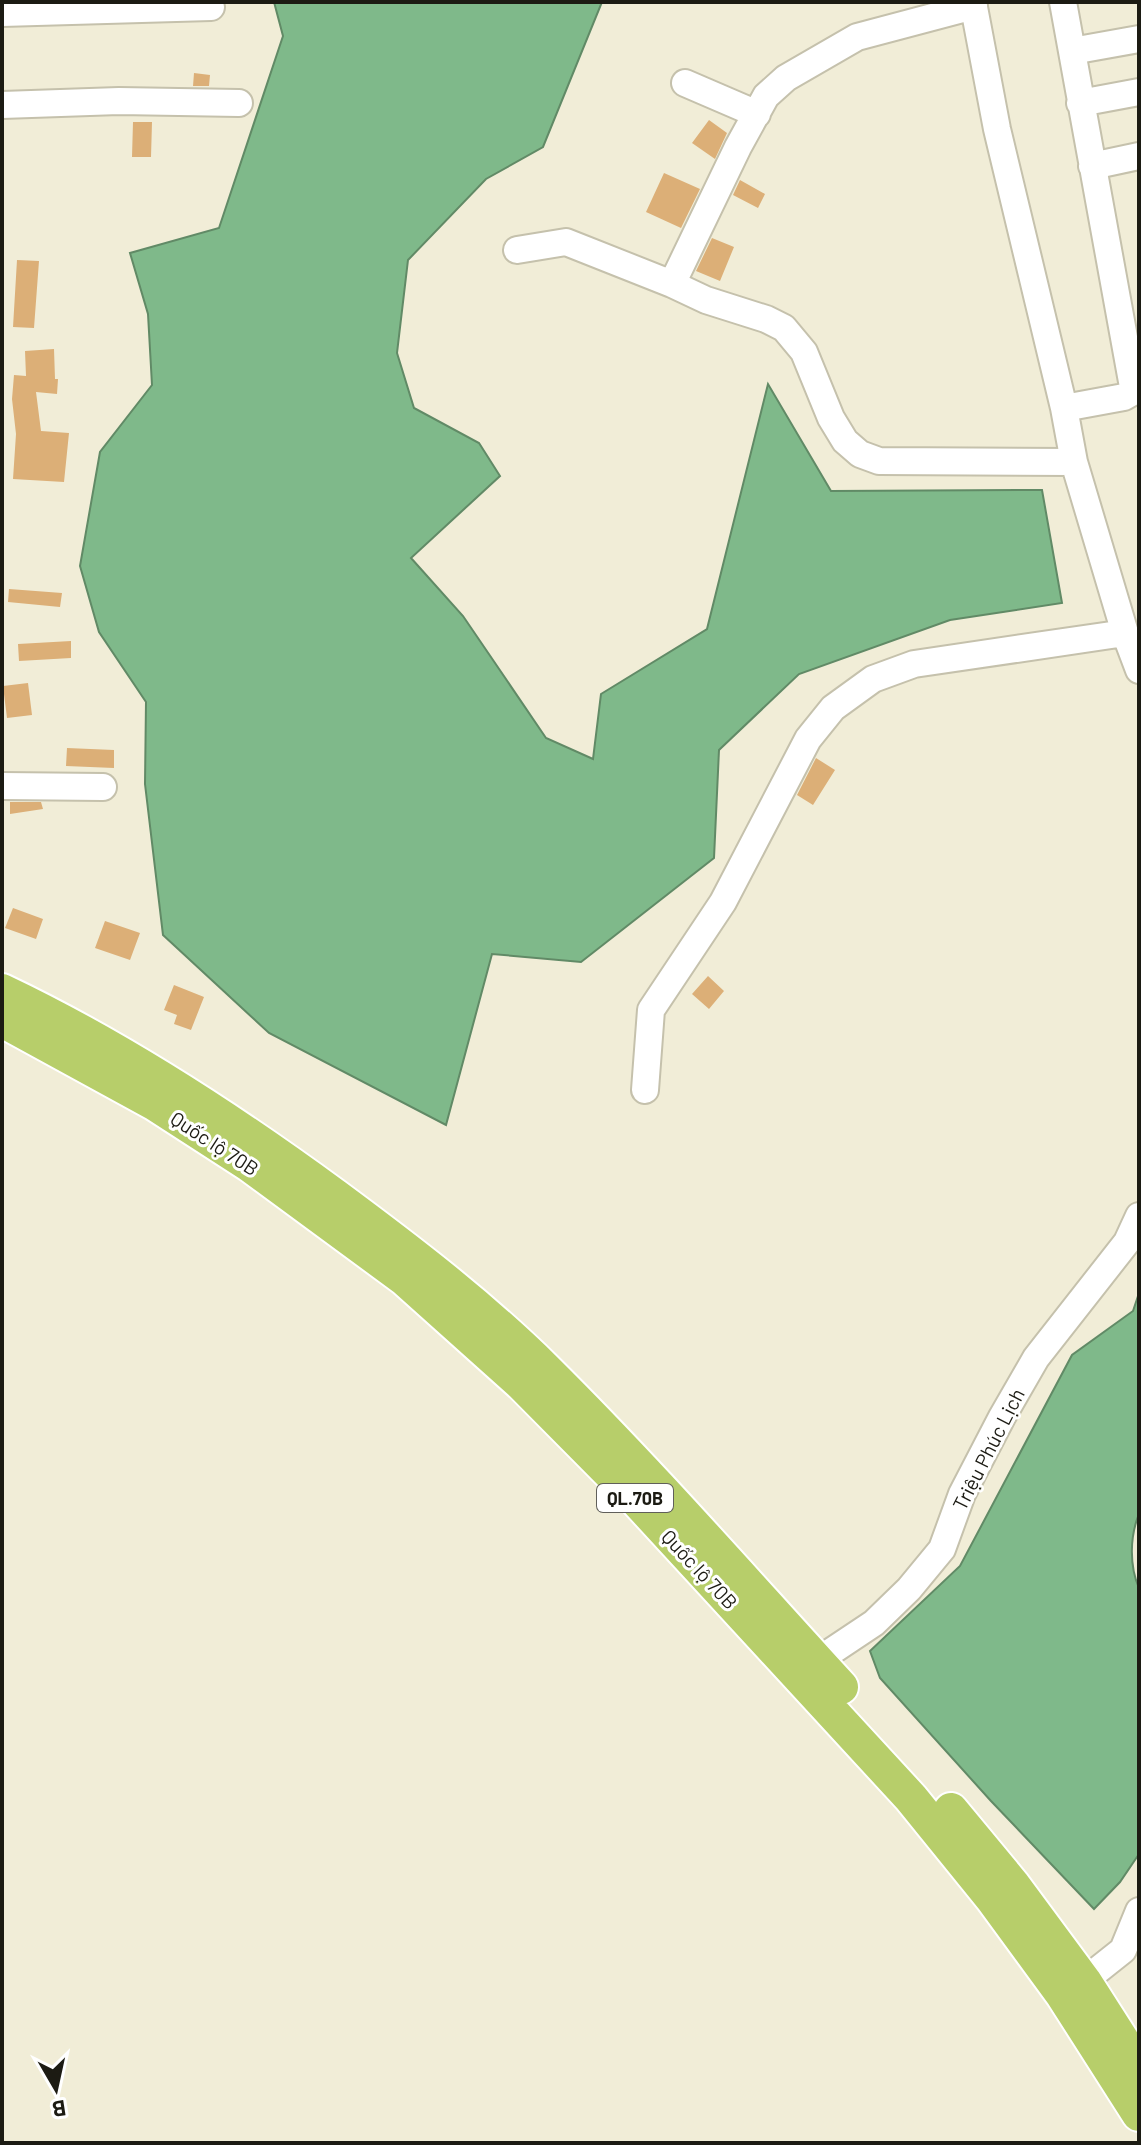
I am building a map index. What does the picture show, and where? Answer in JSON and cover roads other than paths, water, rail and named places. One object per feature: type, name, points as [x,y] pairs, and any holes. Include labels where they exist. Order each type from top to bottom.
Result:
[{"type":"main road","name":"Quốc lộ 70B","points":[[2,991],[107,1046],[261,1142],[424,1262],[543,1367],[642,1487],[920,1809],[992,1898],[1063,1995],[1139,2114]]},
{"type":"main road","name":"Quốc lộ 70B","points":[[2,1020],[154,1103],[250,1165],[405,1279],[642,1487],[817,1661],[933,1788],[1013,1885],[1084,1981],[1139,2067]]},
{"type":"street","points":[[1063,2],[1133,387],[1131,393],[1124,397],[1064,408]]},
{"type":"street","points":[[672,284],[766,96],[786,78],[857,37],[974,4],[997,129],[1064,408],[1074,462],[1128,619],[1139,670]]},
{"type":"street","points":[[2,13],[211,7]]},
{"type":"street","points":[[1072,51],[1139,39]]},
{"type":"street","points":[[685,83],[757,114]]},
{"type":"street","points":[[1080,103],[1139,92]]},
{"type":"street","points":[[2,105],[119,101],[239,103]]},
{"type":"street","points":[[1092,166],[1139,156]]},
{"type":"street","points":[[517,250],[566,242],[706,300],[784,328],[804,352],[831,418],[845,441],[860,454],[879,461],[1074,462]]},
{"type":"street","points":[[645,1090],[651,1010],[723,902],[808,739],[833,708],[873,679],[914,664],[1128,619]]},
{"type":"street","points":[[2,786],[103,787]]},
{"type":"street","name":"Triệu Phúc Lịch","points":[[817,1661],[874,1623],[909,1589],[942,1549],[962,1494],[1036,1358],[1127,1242],[1139,1216]]},
{"type":"street","points":[[1084,1981],[1131,1958],[1139,1911]]}]
